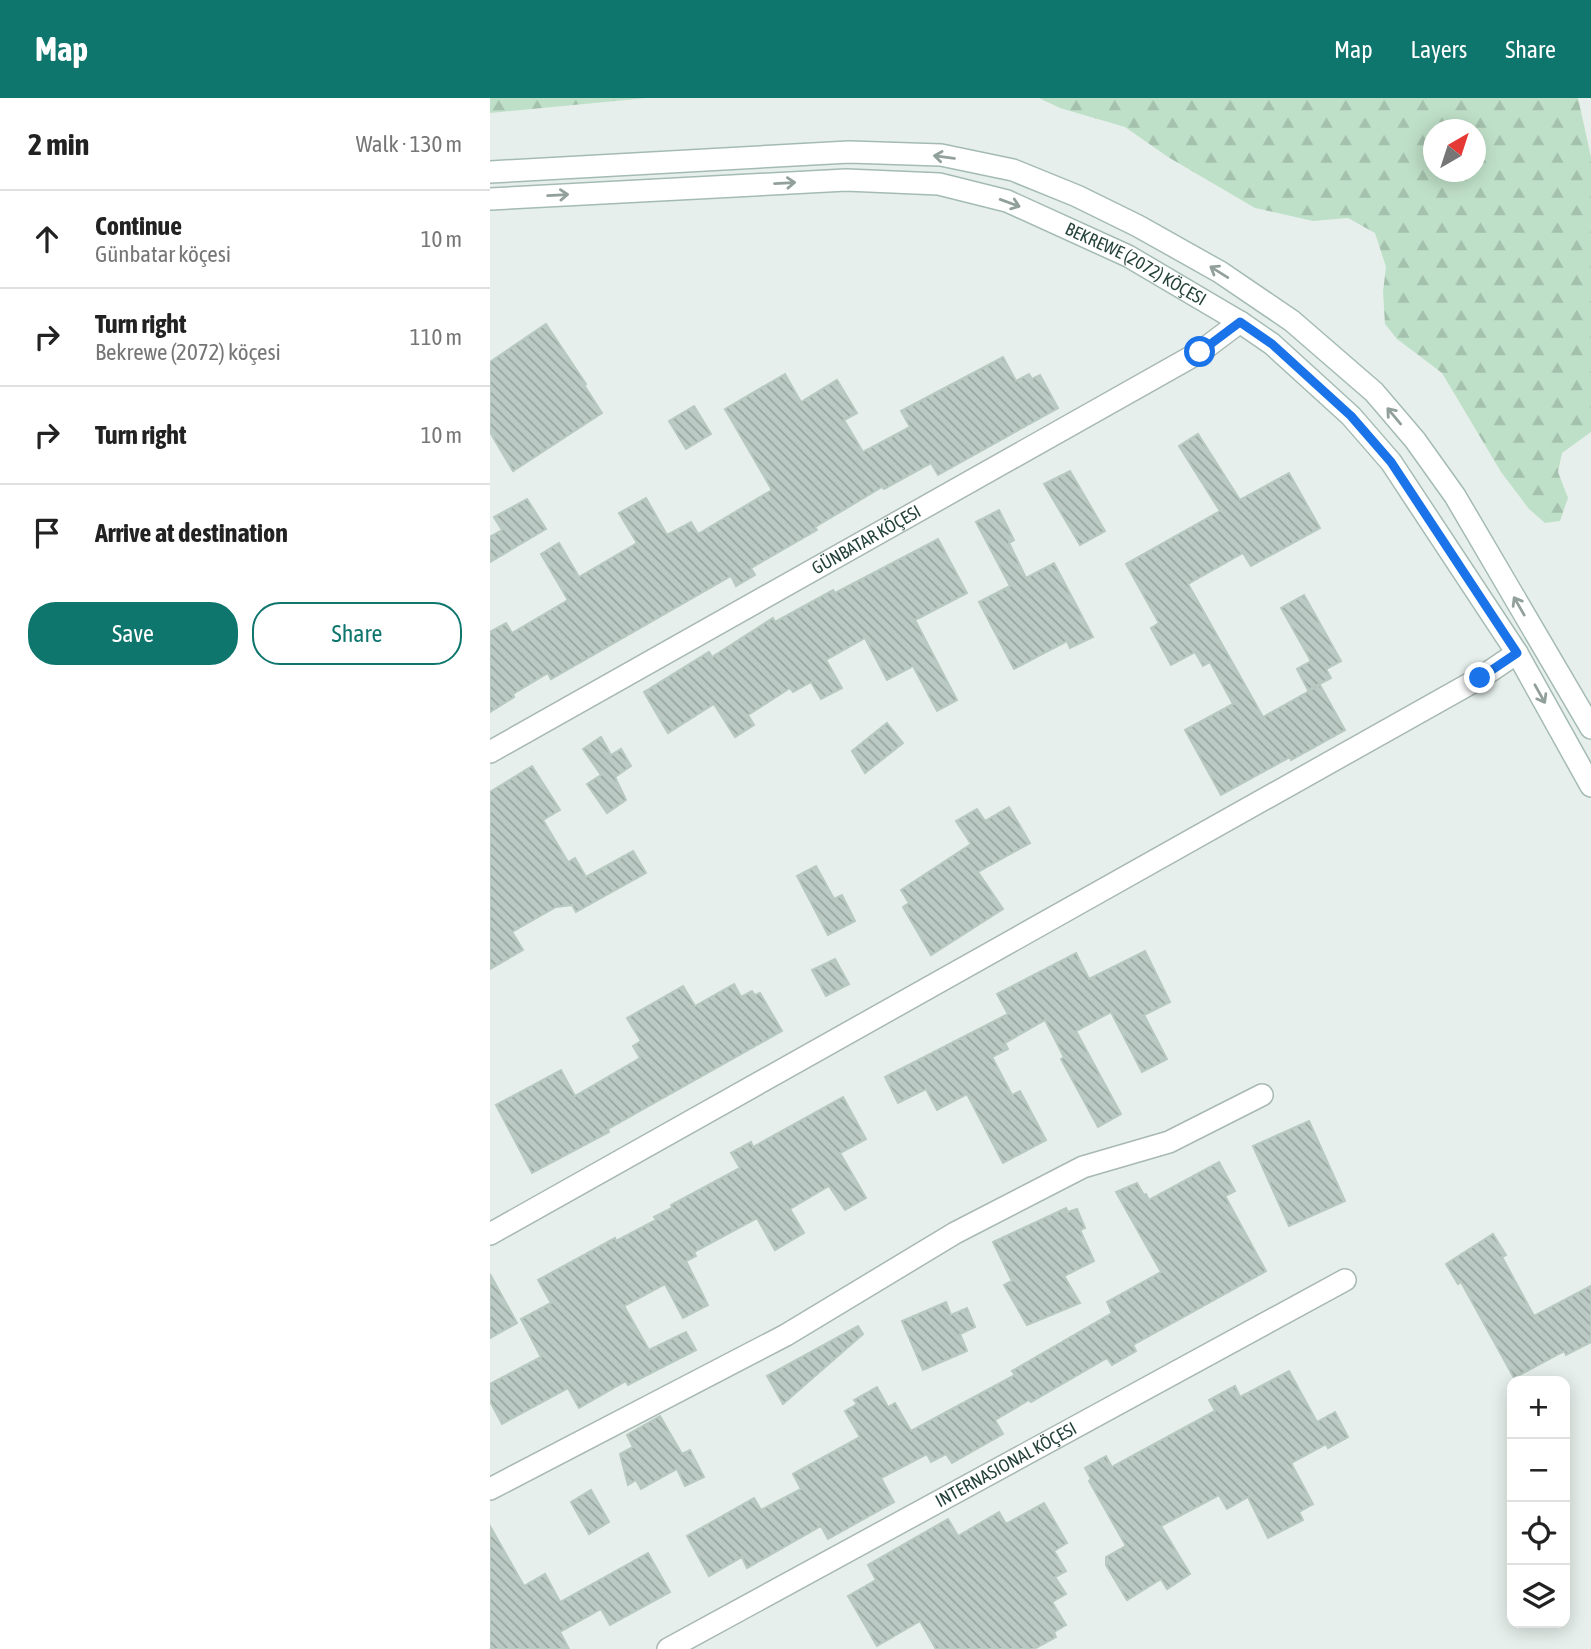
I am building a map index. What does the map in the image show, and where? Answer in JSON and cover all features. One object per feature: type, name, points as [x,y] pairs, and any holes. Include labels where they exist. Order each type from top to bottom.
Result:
[{"type":"street","name":"BEKREWE (2072) KÖÇESI","points":[[490,172],[849,152],[941,155],[1013,170],[1077,196],[1138,226],[1220,272],[1292,321],[1374,392],[1415,440],[1455,496],[1591,728]]},
{"type":"street","name":"BEKREWE (2072) KÖÇESI","points":[[490,199],[846,180],[939,184],[1007,201],[1128,256],[1272,344],[1351,416],[1391,462],[1517,653],[1591,786]]},
{"type":"street","name":"GÜNBATAR KÖÇESI","points":[[490,752],[1200,352],[1240,322]]},
{"type":"street","points":[[490,1234],[1480,678],[1517,653]]},
{"type":"street","points":[[490,1489],[786,1335],[955,1233],[1083,1167],[1169,1142],[1262,1095]]},
{"type":"street","name":"INTERNASIONAL KÖÇESI","points":[[668,1649],[1345,1280]]},
{"type":"green space","points":[[490,98],[647,98],[490,113]]},
{"type":"green space","points":[[1039,98],[1578,98],[1591,157],[1591,432],[1562,453],[1558,472],[1568,498],[1560,521],[1545,523],[1529,509],[1501,472],[1442,373],[1397,339],[1385,324],[1383,292],[1386,267],[1375,233],[1348,218],[1313,221],[1255,208],[1168,157],[1125,127],[1060,108]]},
{"type":"building","points":[[546,324],[602,413],[513,471],[490,432],[490,362]]},
{"type":"building","points":[[1003,357],[1016,381],[1029,374],[1032,379],[1040,375],[1058,408],[938,475],[931,463],[884,489],[882,487],[815,527],[817,530],[751,568],[755,575],[736,586],[731,576],[551,679],[548,673],[513,694],[514,697],[490,712],[490,632],[506,623],[512,633],[568,600],[541,554],[559,543],[579,577],[637,543],[619,513],[646,498],[667,535],[691,522],[698,534],[772,490],[725,409],[785,374],[801,402],[837,380],[857,413],[844,420],[863,452],[910,427],[901,411]]},
{"type":"building","points":[[694,406],[711,434],[686,449],[669,421]]},
{"type":"building","points":[[1198,434],[1240,500],[1289,473],[1320,528],[1251,566],[1243,553],[1188,584],[1263,717],[1320,685],[1345,730],[1221,795],[1185,730],[1233,704],[1210,662],[1203,666],[1195,652],[1171,665],[1151,628],[1159,623],[1126,564],[1220,511],[1179,446]]},
{"type":"building","points":[[1070,471],[1105,531],[1080,545],[1044,484]]},
{"type":"building","points":[[527,499],[546,529],[490,562],[490,537],[502,530],[494,517]]},
{"type":"building","points":[[999,510],[1014,540],[1009,543],[1026,578],[1054,563],[1093,637],[1070,648],[1067,641],[1014,669],[979,602],[1010,586],[976,522]]},
{"type":"building","points":[[938,539],[967,593],[915,620],[957,700],[937,711],[913,666],[887,680],[865,638],[826,660],[842,688],[821,699],[811,682],[793,692],[790,688],[748,715],[754,725],[735,737],[714,704],[668,733],[644,692],[709,652],[712,657],[773,618],[775,622],[833,590],[835,593]]},
{"type":"building","points":[[1304,595],[1341,661],[1326,669],[1331,678],[1308,690],[1297,669],[1311,661],[1281,608]]},
{"type":"building","points":[[887,723],[903,743],[865,773],[852,751]]},
{"type":"building","points":[[601,737],[611,755],[621,749],[631,766],[615,777],[626,800],[607,813],[587,784],[601,775],[583,749]]},
{"type":"building","points":[[532,766],[560,810],[543,820],[568,862],[575,858],[586,877],[633,851],[646,873],[576,912],[572,905],[556,907],[512,932],[523,950],[490,969],[490,792]]},
{"type":"building","points":[[1009,807],[1030,843],[978,872],[1003,909],[931,955],[903,907],[909,903],[901,890],[971,844],[956,821],[977,809],[985,821]]},
{"type":"building","points":[[816,866],[834,899],[842,895],[855,921],[828,935],[797,876]]},
{"type":"building","points":[[1145,951],[1170,1002],[1144,1015],[1167,1059],[1142,1072],[1111,1012],[1076,1031],[1121,1114],[1098,1127],[1061,1059],[1064,1057],[1045,1020],[1005,1043],[1008,1049],[992,1057],[1012,1095],[1020,1091],[1046,1140],[1003,1163],[967,1094],[937,1110],[926,1089],[898,1103],[885,1077],[1008,1014],[997,994],[1076,953],[1089,979]]},
{"type":"building","points":[[835,959],[849,984],[826,996],[812,970]]},
{"type":"building","points":[[734,984],[741,997],[752,991],[755,995],[760,993],[782,1031],[608,1129],[609,1132],[532,1173],[496,1105],[561,1070],[575,1096],[640,1058],[633,1046],[641,1041],[627,1018],[683,986],[695,1006]]},
{"type":"building","points":[[843,1097],[866,1139],[840,1153],[866,1198],[845,1210],[829,1186],[790,1209],[804,1233],[775,1250],[757,1218],[694,1252],[696,1256],[686,1261],[708,1305],[683,1318],[665,1284],[624,1306],[649,1350],[686,1332],[696,1350],[628,1385],[626,1381],[579,1408],[568,1388],[502,1424],[490,1401],[490,1384],[541,1357],[521,1319],[551,1303],[538,1280],[615,1238],[616,1241],[656,1220],[654,1217],[672,1208],[671,1205],[740,1168],[731,1153],[751,1142],[753,1147]]},
{"type":"building","points":[[1309,1121],[1345,1201],[1289,1226],[1253,1146]]},
{"type":"building","points":[[1219,1162],[1235,1191],[1225,1196],[1266,1271],[1133,1345],[1136,1351],[1112,1365],[1107,1358],[995,1420],[1003,1434],[952,1463],[946,1454],[931,1462],[927,1454],[881,1478],[894,1502],[828,1539],[821,1526],[747,1568],[742,1557],[709,1576],[687,1536],[754,1498],[761,1510],[801,1489],[793,1474],[860,1437],[845,1411],[857,1404],[854,1400],[877,1387],[888,1407],[895,1403],[911,1431],[1015,1375],[1012,1371],[1112,1313],[1107,1302],[1161,1272],[1116,1192],[1137,1183],[1149,1200]]},
{"type":"building","points":[[1066,1208],[1068,1212],[1077,1209],[1085,1228],[1080,1230],[1094,1261],[1064,1276],[1080,1303],[1027,1325],[1004,1285],[1012,1281],[993,1242]]},
{"type":"building","points":[[1493,1234],[1506,1255],[1502,1257],[1534,1316],[1591,1286],[1591,1342],[1566,1355],[1564,1351],[1518,1376],[1513,1376],[1461,1282],[1458,1284],[1446,1264]]},
{"type":"building","points":[[490,1274],[517,1323],[490,1338]]},
{"type":"building","points":[[946,1302],[951,1315],[967,1308],[975,1327],[960,1334],[967,1351],[923,1370],[902,1321]]},
{"type":"building","points":[[858,1326],[863,1334],[783,1404],[767,1376]]},
{"type":"building","points":[[1289,1371],[1317,1422],[1335,1412],[1348,1437],[1328,1448],[1326,1444],[1291,1463],[1313,1504],[1299,1512],[1303,1520],[1268,1538],[1248,1497],[1227,1509],[1219,1495],[1161,1526],[1190,1574],[1167,1589],[1161,1579],[1127,1600],[1106,1565],[1106,1557],[1126,1546],[1089,1481],[1091,1479],[1085,1468],[1106,1456],[1112,1467],[1215,1411],[1209,1400],[1235,1386],[1240,1397]]},
{"type":"building","points":[[660,1416],[682,1454],[690,1450],[704,1477],[685,1486],[677,1469],[641,1489],[636,1480],[628,1485],[620,1454],[633,1447],[627,1435]]},
{"type":"building","points":[[591,1490],[609,1522],[589,1534],[571,1502]]},
{"type":"building","points":[[1044,1503],[1067,1543],[1054,1551],[1066,1571],[1055,1577],[1066,1594],[1052,1602],[1066,1625],[1054,1632],[1056,1637],[1034,1649],[936,1649],[920,1621],[877,1646],[848,1596],[876,1580],[868,1565],[948,1519],[958,1536],[999,1512],[1006,1524]]},
{"type":"building","points":[[490,1526],[524,1586],[545,1574],[560,1602],[648,1553],[670,1592],[610,1625],[601,1609],[560,1632],[569,1649],[490,1649]]},
{"type":"route","points":[[1200,352],[1240,322],[1272,344],[1351,416],[1391,462],[1517,653],[1480,678]]}]
